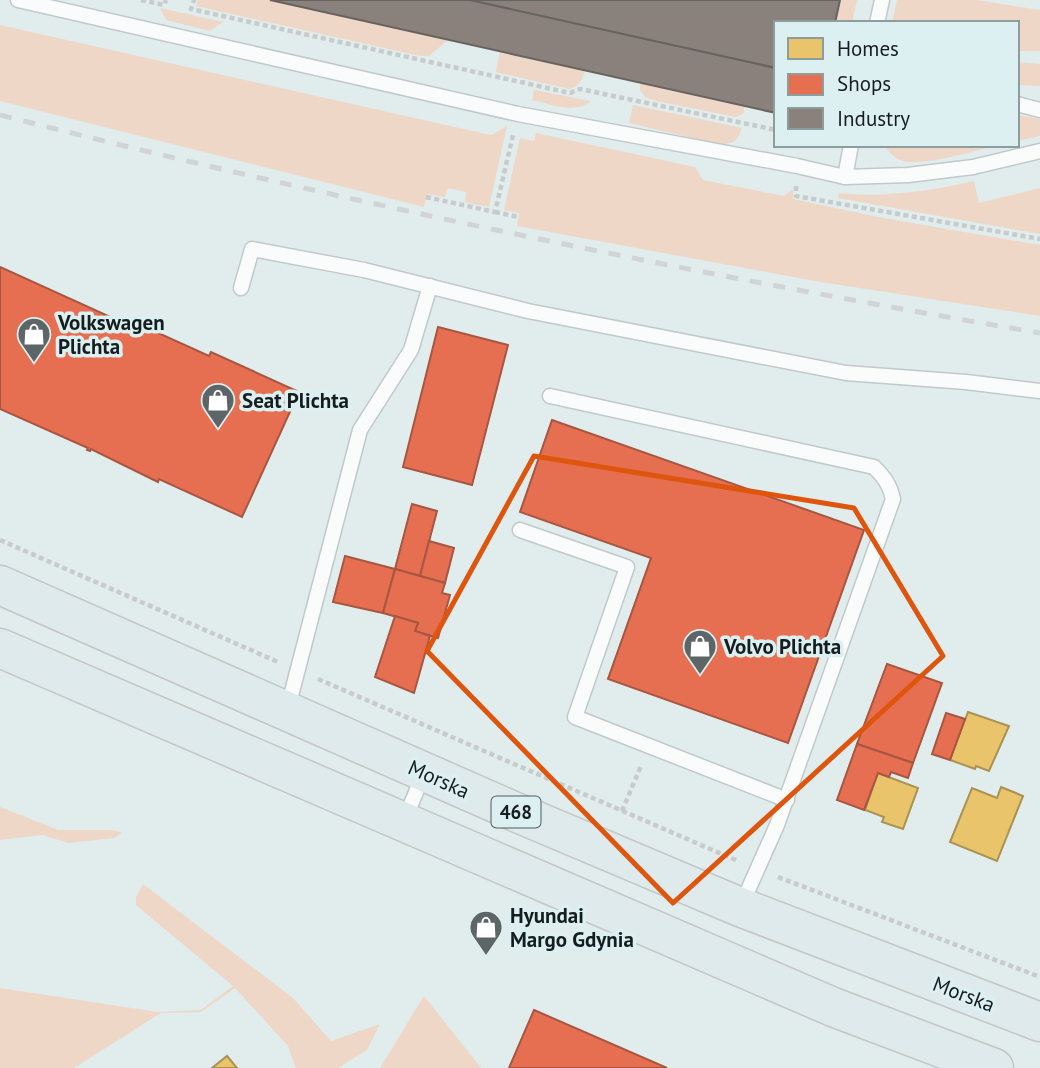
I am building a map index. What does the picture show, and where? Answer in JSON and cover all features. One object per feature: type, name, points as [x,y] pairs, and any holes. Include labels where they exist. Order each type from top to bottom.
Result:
[{"type":"main road","name":"Morska","points":[[0,585],[286,712],[740,907],[1040,1022]]},
{"type":"main road","name":"468","points":[[0,648],[833,1007],[993,1068]]},
{"type":"lane","points":[[18,0],[517,114],[845,177],[908,175],[973,167],[1040,151]]},
{"type":"lane","points":[[877,21],[882,0]]},
{"type":"lane","points":[[1019,105],[1040,110]]},
{"type":"lane","points":[[845,177],[851,147]]},
{"type":"lane","points":[[241,288],[252,249],[364,270],[528,311],[846,373],[966,382],[1040,391]]},
{"type":"lane","points":[[286,712],[360,430],[411,350],[430,286]]},
{"type":"lane","points":[[550,396],[874,467],[884,476],[890,487],[893,499],[787,800],[740,907]]},
{"type":"lane","points":[[520,530],[627,567],[575,717],[787,800]]},
{"type":"lane","points":[[404,823],[424,772]]},
{"type":"path","points":[[141,0],[164,5],[166,0]]},
{"type":"path","points":[[192,0],[191,9],[536,86],[570,93],[580,89],[774,130]]},
{"type":"path","points":[[495,212],[509,154]]},
{"type":"path","points":[[797,166],[796,197],[1040,239]]},
{"type":"path","points":[[426,197],[519,217]]},
{"type":"path","points":[[0,540],[757,869],[1040,977]]},
{"type":"path","points":[[622,811],[650,746]]},
{"type":"highlighted area","points":[[534,456],[854,508],[943,656],[673,903],[427,651]]},
{"type":"shaded area","points":[[198,0],[270,0],[448,40],[429,56],[420,56],[196,6]]},
{"type":"shaded area","points":[[840,0],[857,0],[852,21],[835,20]]},
{"type":"shaded area","points":[[897,0],[977,0],[1040,10],[1040,51],[1019,51],[1019,21],[892,21]]},
{"type":"shaded area","points":[[160,8],[223,22],[210,31],[166,20]]},
{"type":"shaded area","points":[[0,25],[486,134],[492,135],[507,126],[489,207],[465,202],[466,192],[448,188],[445,197],[427,194],[424,207],[0,101]]},
{"type":"shaded area","points":[[500,51],[585,70],[580,82],[569,89],[496,72]]},
{"type":"shaded area","points":[[1019,62],[1040,64],[1040,86],[1019,85]]},
{"type":"shaded area","points":[[640,83],[745,106],[743,114],[736,117],[656,101],[645,97],[640,90]]},
{"type":"shaded area","points":[[534,90],[591,101],[570,108],[555,106],[532,100]]},
{"type":"shaded area","points":[[633,105],[742,128],[733,142],[718,144],[629,123]]},
{"type":"shaded area","points":[[1019,115],[1040,119],[1040,136],[1019,141]]},
{"type":"shaded area","points":[[536,133],[695,167],[703,180],[784,196],[793,189],[793,199],[883,218],[1040,245],[1040,316],[821,282],[517,226],[519,213],[504,210],[520,138],[534,141]]},
{"type":"shaded area","points":[[885,147],[991,147],[921,162],[900,160]]},
{"type":"shaded area","points":[[974,181],[979,203],[1040,188],[1040,234],[838,198],[839,193],[906,193]]},
{"type":"shaded area","points":[[0,807],[58,830],[114,830],[122,833],[114,838],[68,843],[43,835],[0,840]]},
{"type":"shaded area","points":[[143,884],[293,998],[331,1041],[380,1024],[367,1050],[338,1068],[296,1068],[288,1046],[235,988],[201,1012],[161,1013],[74,1068],[0,1068],[0,988],[158,1012],[201,1010],[233,986],[136,905],[136,897]]},
{"type":"shaded area","points":[[424,996],[481,1068],[380,1068]]},
{"type":"building: Homes","points":[[968,712],[1009,726],[989,771],[950,760]]},
{"type":"building: Homes","points":[[878,773],[918,788],[903,829],[882,822],[884,817],[865,810]]},
{"type":"building: Homes","points":[[1001,787],[1023,796],[997,861],[950,842],[972,788],[997,798]]},
{"type":"building: Homes","points":[[227,1056],[237,1068],[212,1068]]},
{"type":"building: Shops","points":[[0,267],[141,331],[143,326],[209,356],[211,352],[299,392],[242,517],[159,479],[158,482],[0,409]]},
{"type":"building: Shops","points":[[438,327],[508,345],[472,485],[403,467]]},
{"type":"building: Shops","points":[[552,420],[864,530],[788,743],[608,679],[651,558],[520,512]]},
{"type":"building: Shops","points":[[412,504],[437,511],[420,576],[395,569]]},
{"type":"building: Shops","points":[[429,541],[454,548],[445,583],[420,576]]},
{"type":"building: Shops","points":[[345,556],[395,569],[383,613],[333,602]]},
{"type":"building: Shops","points":[[395,569],[445,583],[442,593],[450,595],[438,638],[415,631],[418,623],[383,613]]},
{"type":"building: Shops","points":[[395,616],[418,623],[415,631],[430,636],[414,693],[375,677]]},
{"type":"building: Shops","points":[[887,664],[942,683],[913,763],[857,744]]},
{"type":"building: Shops","points":[[946,713],[965,719],[950,760],[932,754]]},
{"type":"building: Shops","points":[[857,744],[913,763],[908,778],[891,772],[889,777],[878,773],[864,810],[837,800]]},
{"type":"building: Shops","points":[[534,1010],[667,1068],[509,1068]]},
{"type":"building: Industry","points":[[270,0],[472,0],[774,68],[774,113]]},
{"type":"building: Industry","points":[[470,0],[840,0],[835,21],[774,21],[774,68]]},
{"type":"railway","points":[[0,115],[388,207],[648,261],[1040,333]]},
{"type":"place","name":"Volkswagen Plichta","points":[[34,364]]},
{"type":"place","name":"Seat Plichta","points":[[218,430]]},
{"type":"place","name":"Volvo Plichta","points":[[700,676]]},
{"type":"place","name":"Hyundai Margo Gdynia","points":[[486,957]]}]
